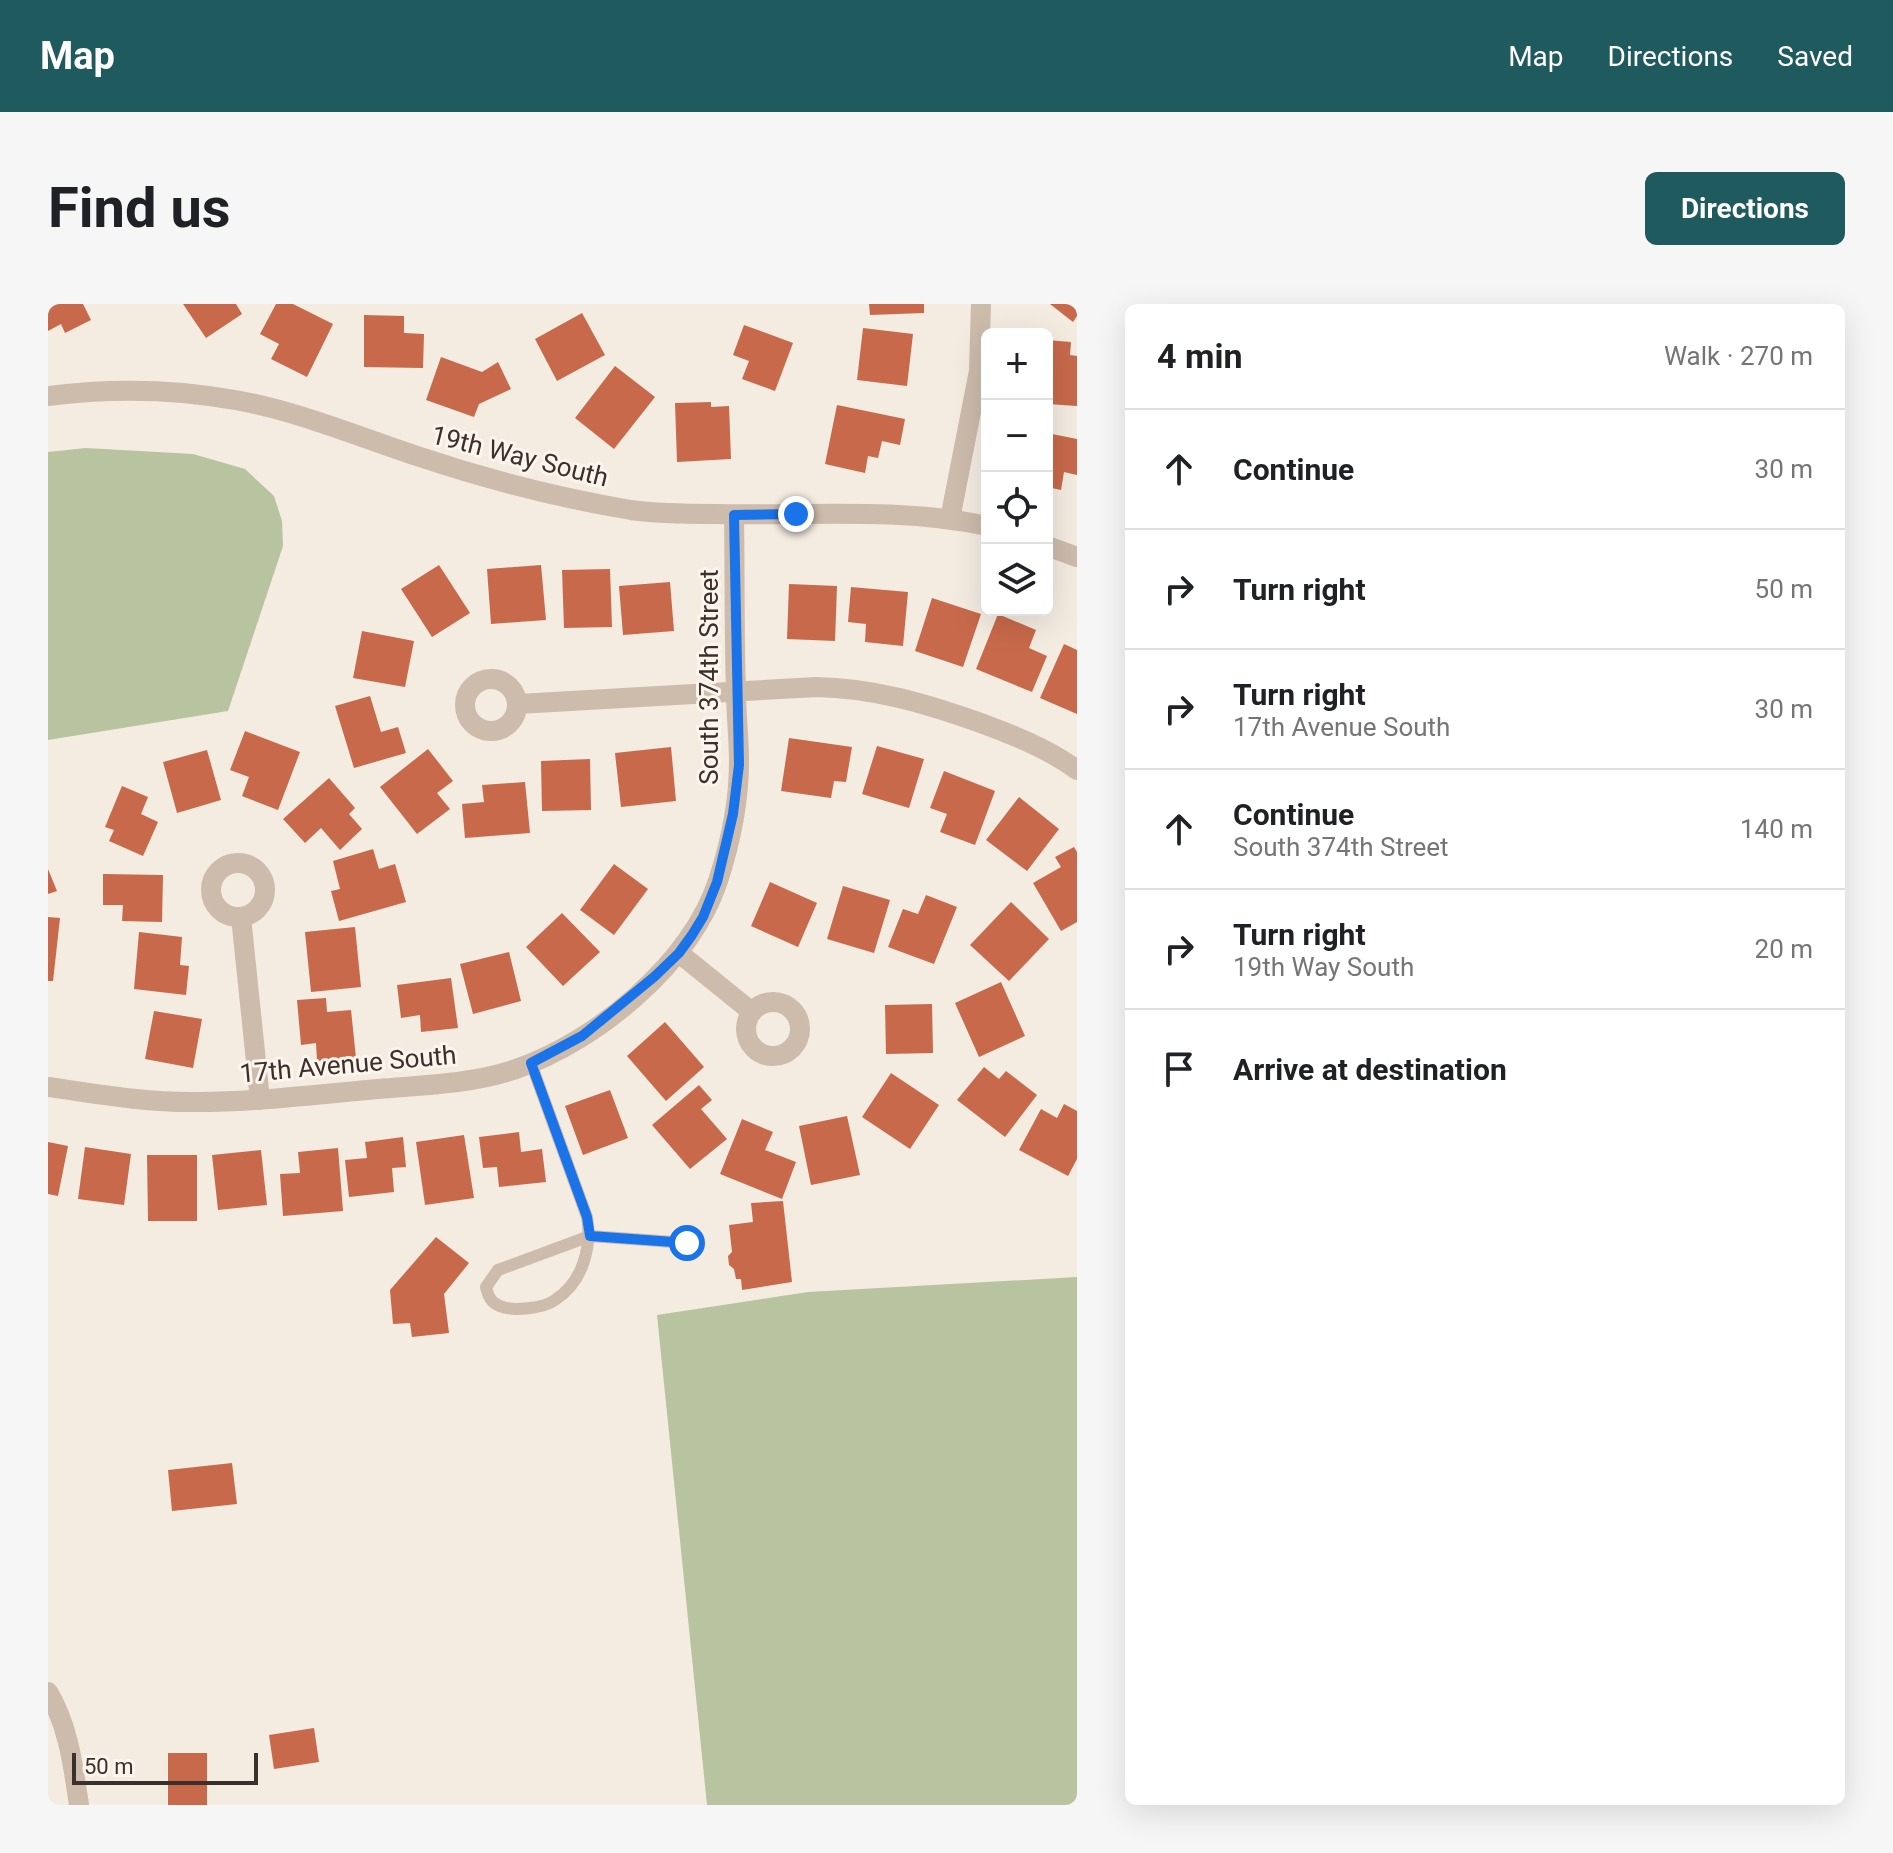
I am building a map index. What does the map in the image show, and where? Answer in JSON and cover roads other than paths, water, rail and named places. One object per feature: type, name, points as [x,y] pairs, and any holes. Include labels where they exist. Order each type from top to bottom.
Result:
[{"type":"street","points":[[950,519],[979,371],[981,304]]},
{"type":"street","name":"19th Way South","points":[[48,396],[132,391],[238,400],[286,412],[529,490],[636,511],[734,515],[886,515],[950,519],[981,525]]},
{"type":"street","name":"South 374th Street","points":[[631,998],[679,953],[703,917],[724,858],[739,765],[734,515]]},
{"type":"street","points":[[1053,548],[1077,557]]},
{"type":"street","points":[[518,704],[838,687],[899,696],[1012,734],[1046,750],[1077,770]]},
{"type":"street","points":[[241,917],[260,1100]]},
{"type":"street","points":[[679,953],[752,1012]]},
{"type":"street","name":"17th Avenue South","points":[[48,1087],[170,1101],[260,1100],[472,1079],[531,1063],[582,1036],[631,998]]},
{"type":"street","points":[[48,1692],[62,1719],[70,1748],[79,1805]]},
{"type":"lane","points":[[531,1063],[587,1217],[590,1236],[585,1261],[573,1283],[554,1301],[535,1307],[501,1307],[489,1298],[486,1287],[498,1270],[590,1236],[687,1243]]}]
